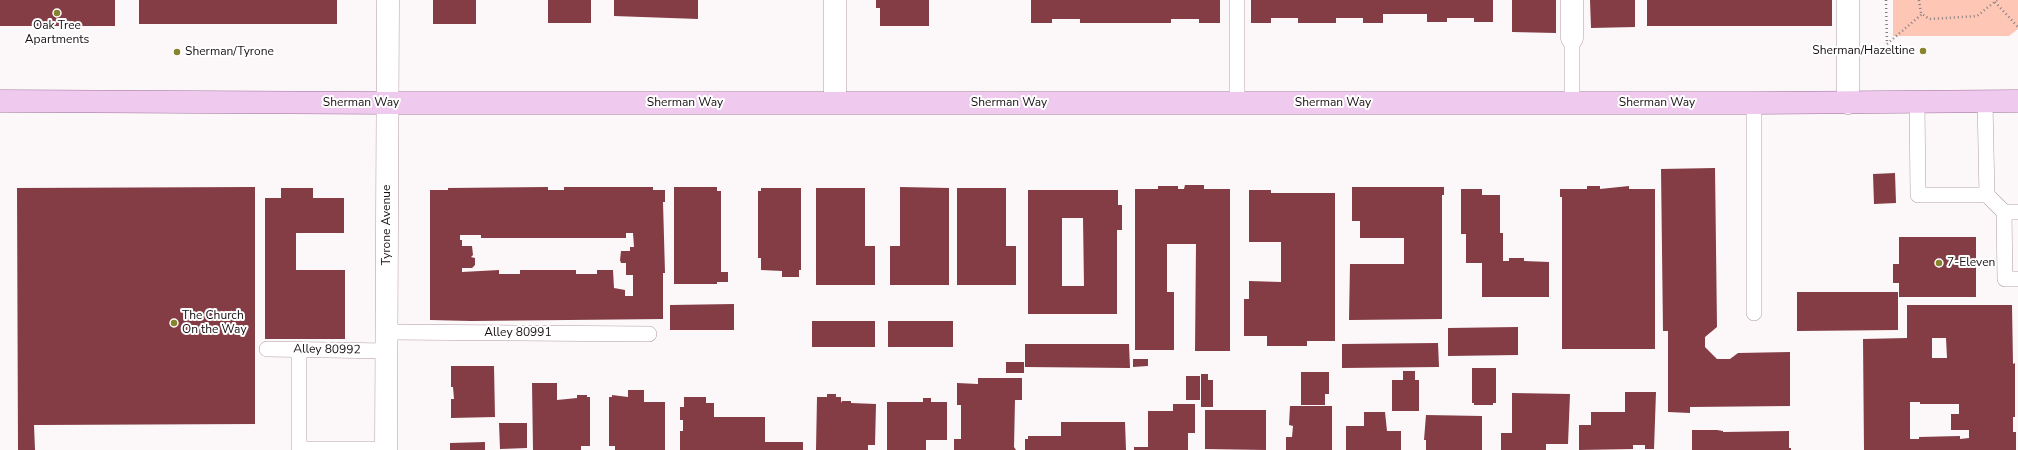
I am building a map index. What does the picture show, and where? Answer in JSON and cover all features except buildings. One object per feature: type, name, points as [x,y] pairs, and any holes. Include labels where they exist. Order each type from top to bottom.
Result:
[{"type":"main road","name":"Sherman Way","points":[[0,101],[388,103],[1848,103],[2018,101]]},
{"type":"street","name":"Tyrone Avenue","points":[[386,450],[388,0]]},
{"type":"street","points":[[835,0],[835,102]]},
{"type":"street","points":[[1572,0],[1572,38]]},
{"type":"street","points":[[1848,0],[1848,103]]},
{"type":"lane","points":[[1237,0],[1237,103]]},
{"type":"lane","points":[[1572,38],[1572,103]]},
{"type":"lane","points":[[1917,102],[1918,195],[1987,195],[2011,212],[2005,279],[2018,279]]},
{"type":"lane","points":[[1985,102],[1987,195]]},
{"type":"lane","points":[[1754,103],[1754,313]]},
{"type":"lane","name":"Alley 80991","points":[[386,341],[649,334]]},
{"type":"lane","name":"Alley 80992","points":[[267,349],[299,349],[386,341]]},
{"type":"lane","points":[[299,349],[299,449],[386,450]]},
{"type":"path","points":[[1886,0],[1886,44],[1922,14]]},
{"type":"path","points":[[1919,0],[1922,14],[1929,19],[1977,16],[1996,1],[2018,27]]},
{"type":"shaded area","points":[[1893,0],[2018,0],[2018,29],[2009,36],[1893,36]]},
{"type":"place","name":"Oak Tree Apartments","points":[[57,13]]},
{"type":"place","name":"Sherman/Hazeltine","points":[[1923,51]]},
{"type":"place","name":"Sherman/Tyrone","points":[[177,52]]},
{"type":"place","name":"7-Eleven","points":[[1939,263]]},
{"type":"place","name":"The Church On the Way","points":[[174,323]]}]
